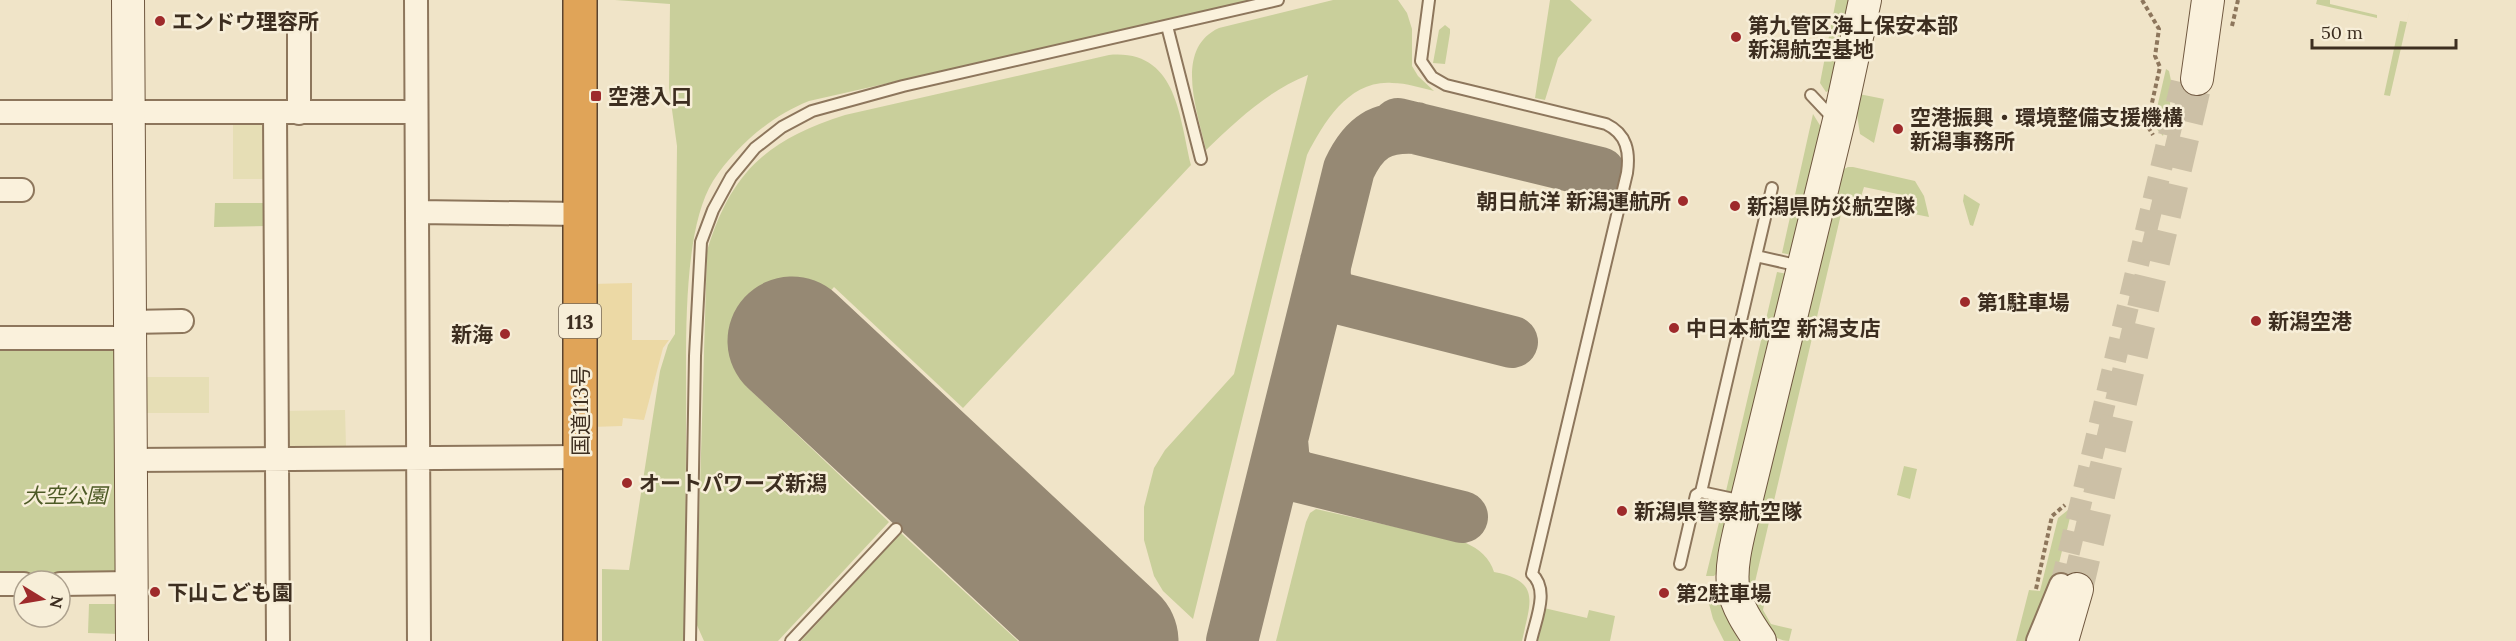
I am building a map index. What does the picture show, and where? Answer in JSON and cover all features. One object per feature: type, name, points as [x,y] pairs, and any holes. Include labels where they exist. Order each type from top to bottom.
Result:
[{"type":"highway","name":"国道113号","points":[[580,0],[580,641]]},
{"type":"street","points":[[128,0],[132,641]]},
{"type":"street","points":[[416,0],[419,641]]},
{"type":"street","points":[[1843,102],[1865,0]]},
{"type":"street","points":[[1760,641],[1748,624],[1733,586],[1734,566],[1746,502],[1870,0]]},
{"type":"street","points":[[2190,78],[2197,0]]},
{"type":"street","points":[[2190,78],[2208,0]]},
{"type":"street","points":[[298,113],[299,28]]},
{"type":"street","points":[[0,112],[415,112]]},
{"type":"street","points":[[275,113],[278,641]]},
{"type":"street","points":[[417,212],[580,214]]},
{"type":"street","points":[[0,338],[130,330],[182,321]]},
{"type":"street","points":[[130,460],[580,457]]},
{"type":"street","points":[[72,584],[131,583]]},
{"type":"street","points":[[2038,641],[2069,587]]},
{"type":"street","points":[[2062,641],[2069,587]]},
{"type":"lane","points":[[691,638],[698,278],[701,242],[712,210],[731,177],[755,148],[782,127],[812,111],[903,86],[1278,0]]},
{"type":"lane","points":[[1429,0],[1421,61],[1432,77],[1446,85],[1606,124],[1619,134],[1628,150],[1627,173],[1532,574],[1539,581],[1542,590],[1531,641]]},
{"type":"lane","points":[[2190,78],[2213,0]]},
{"type":"lane","points":[[1167,26],[1201,159]]},
{"type":"lane","points":[[1811,94],[1828,113],[1843,102]]},
{"type":"lane","points":[[1701,492],[1772,188]]},
{"type":"lane","points":[[1756,256],[1803,267]]},
{"type":"lane","points":[[1680,564],[1696,495],[1701,492],[1746,502]]},
{"type":"lane","points":[[791,641],[896,530]]},
{"type":"path","points":[[2142,0],[2159,29],[2156,56],[2160,67],[2147,126],[2153,135]]},
{"type":"path","points":[[2036,589],[2052,516],[2065,505]]},
{"type":"shaded area","points":[[233,120],[260,120],[267,127],[267,179],[233,179]]},
{"type":"shaded area","points":[[140,377],[209,377],[209,413],[141,413]]},
{"type":"shaded area","points":[[345,410],[346,446],[282,447],[282,411]]},
{"type":"green space","points":[[615,0],[1256,0],[809,101],[781,115],[755,133],[732,156],[713,181],[702,204],[690,264],[686,332],[684,641],[602,641],[602,569],[629,570],[660,371],[668,345],[675,334],[677,146],[669,88],[670,4]]},
{"type":"green space","points":[[1333,0],[1398,0],[1407,13],[1412,29],[1412,66],[1418,76],[1434,91],[1392,83],[1363,88],[1351,96],[1330,117],[1307,155],[1193,619],[1163,591],[1154,576],[1144,540],[1144,507],[1154,468],[1165,450],[1234,374],[1308,75],[1266,98],[1241,117],[1206,150],[1192,83],[1196,51],[1205,38],[1219,28]]},
{"type":"green space","points":[[1550,0],[1570,0],[1592,20],[1558,58],[1545,100],[1535,98]]},
{"type":"green space","points":[[1836,0],[1848,0],[1848,4],[1831,90],[1826,92],[1820,83]]},
{"type":"green space","points":[[2317,0],[2330,0],[2330,4],[2377,15],[2377,18],[2316,4]]},
{"type":"green space","points":[[2400,21],[2407,22],[2390,96],[2384,95]]},
{"type":"green space","points":[[1445,25],[1450,29],[1450,33],[1445,64],[1433,63],[1439,30]]},
{"type":"green space","points":[[1109,55],[1132,56],[1149,63],[1162,74],[1178,107],[1191,165],[963,408],[834,287],[746,386],[889,522],[778,641],[704,641],[696,623],[707,251],[728,200],[741,180],[773,148],[818,125],[845,115]]},
{"type":"green space","points":[[2166,69],[2169,71],[2173,90],[2163,136],[2153,125]]},
{"type":"green space","points":[[1859,94],[1884,99],[1874,143],[1860,134],[1857,115]]},
{"type":"green space","points":[[1813,114],[1821,127],[1792,255],[1782,253]]},
{"type":"green space","points":[[1848,167],[1915,181],[1924,196],[1929,217],[1914,214],[1917,198],[1864,187],[1860,200],[1845,197],[1755,582],[1768,585],[1763,610],[1771,624],[1792,629],[1789,641],[1784,641],[1772,633],[1752,601],[1749,589],[1750,551],[1842,170]]},
{"type":"green space","points":[[1964,194],[1980,204],[1973,226],[1970,225],[1963,201]]},
{"type":"green space","points":[[215,203],[267,203],[267,226],[214,227]]},
{"type":"green space","points":[[1777,272],[1788,274],[1736,493],[1726,491]]},
{"type":"green space","name":"大空公園","points":[[0,338],[130,338],[131,583],[72,582],[72,569],[12,569],[12,582],[0,584]]},
{"type":"green space","points":[[1904,466],[1917,469],[1910,499],[1897,495]]},
{"type":"green space","points":[[2070,505],[2073,505],[2055,580],[2031,641],[2016,641],[2029,590],[2040,591],[2058,518],[2068,510]]},
{"type":"green space","points":[[1316,509],[1466,543],[1475,548],[1487,558],[1494,572],[1520,581],[1526,588],[1529,605],[1522,641],[1276,641],[1306,522],[1310,513]]},
{"type":"green space","points":[[1722,510],[1731,512],[1717,573],[1714,576],[1706,576]]},
{"type":"green space","points":[[901,533],[1018,641],[801,641]]},
{"type":"green space","points":[[1708,600],[1719,602],[1739,641],[1724,641],[1713,619]]},
{"type":"green space","points":[[89,604],[119,604],[119,634],[88,633]]},
{"type":"green space","points":[[1544,608],[1587,618],[1589,610],[1615,616],[1610,641],[1538,641]]},
{"type":"sand","points":[[632,283],[632,340],[669,340],[663,348],[644,420],[623,418],[622,426],[591,427],[592,284]]},
{"type":"taxiway","points":[[1398,124],[1600,173]]},
{"type":"taxiway","points":[[1232,641],[1349,169],[1361,149],[1375,136],[1393,129],[1416,128]]},
{"type":"taxiway","points":[[1326,261],[1326,281],[1330,290],[1338,298],[1512,342]]},
{"type":"taxiway","points":[[1282,440],[1284,463],[1296,476],[1462,517]]},
{"type":"runway","points":[[792,341],[1114,641]]},
{"type":"tunnel","points":[[2061,585],[2183,77]]},
{"type":"tunnel","points":[[2077,589],[2197,79]]},
{"type":"place","name":"エンドウ理容所","points":[[160,21]]},
{"type":"place","name":"第九管区海上保安本部 新潟航空基地","points":[[1736,37]]},
{"type":"place","name":"空港入口","points":[[596,96]]},
{"type":"place","name":"空港振興・環境整備支援機構 新潟事務所","points":[[1898,129]]},
{"type":"place","name":"朝日航洋 新潟運航所","points":[[1683,201]]},
{"type":"place","name":"新潟県防災航空隊","points":[[1735,206]]},
{"type":"place","name":"第1駐車場","points":[[1965,302]]},
{"type":"place","name":"新潟空港","points":[[2256,321]]},
{"type":"place","name":"中日本航空 新潟支店","points":[[1674,328]]},
{"type":"place","name":"新海","points":[[505,334]]},
{"type":"place","name":"オートパワーズ新潟","points":[[627,483]]},
{"type":"place","name":"新潟県警察航空隊","points":[[1622,511]]},
{"type":"place","name":"下山こども園","points":[[155,592]]},
{"type":"place","name":"第2駐車場","points":[[1664,593]]}]
